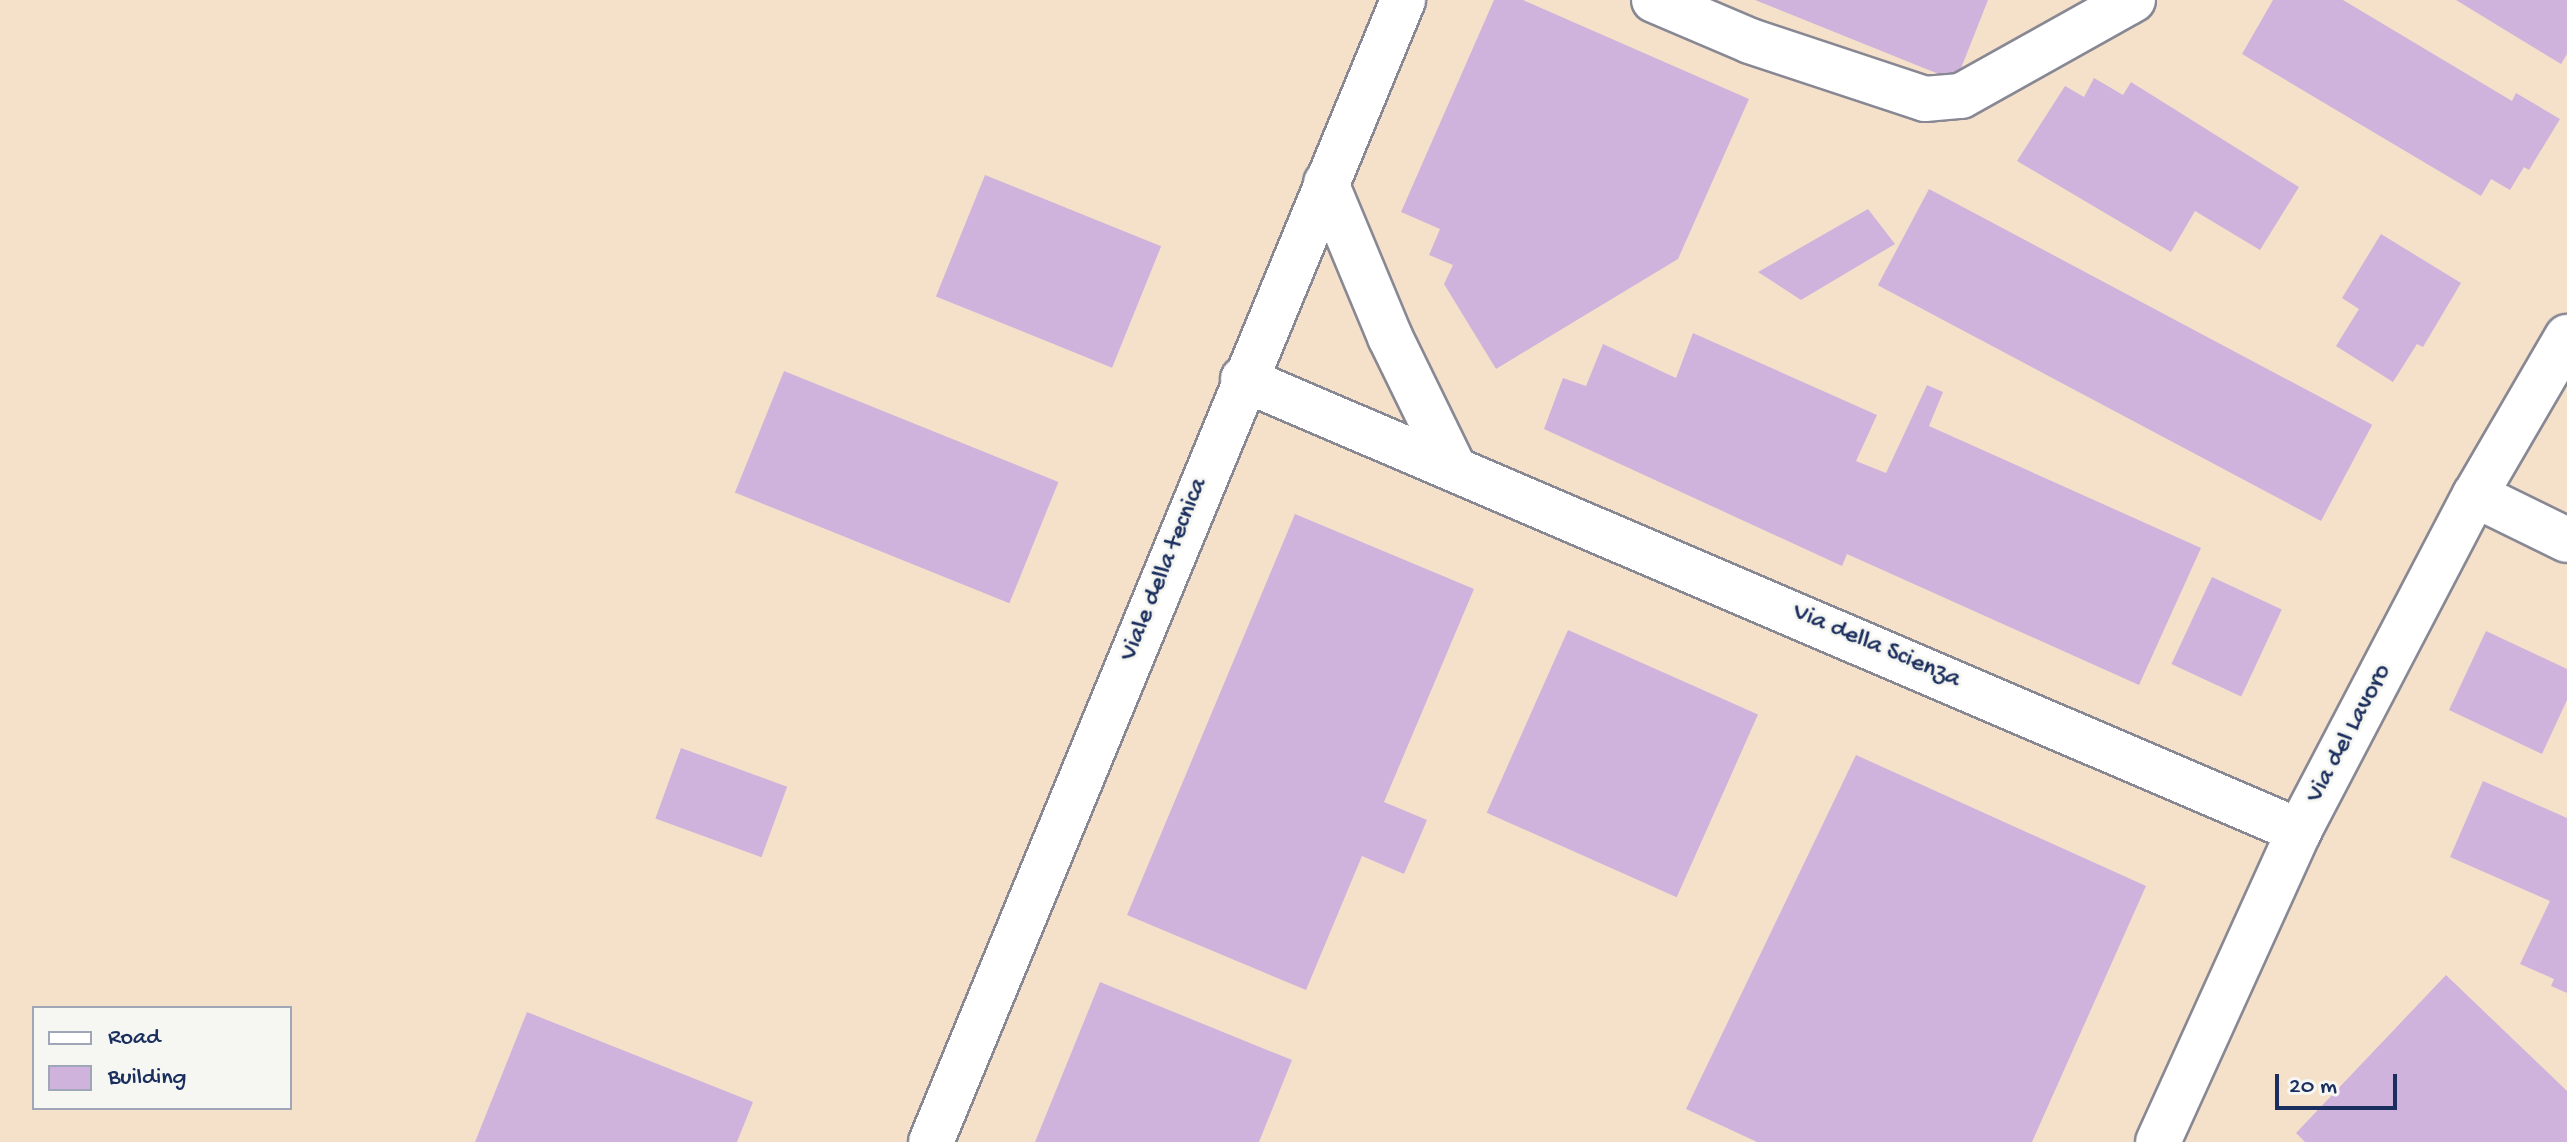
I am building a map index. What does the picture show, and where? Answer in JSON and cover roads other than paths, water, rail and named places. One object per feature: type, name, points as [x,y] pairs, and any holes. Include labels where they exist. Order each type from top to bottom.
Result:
[{"type":"street","name":"Viale della tecnica","points":[[931,1142],[1243,379],[1403,0]]},
{"type":"street","points":[[1654,0],[1750,41],[1925,99],[1961,96],[2133,0]]},
{"type":"street","points":[[1326,183],[1390,337],[1452,464]]},
{"type":"street","name":"Via del Lavoro","points":[[2158,1142],[2299,831],[2475,495],[2567,337]]},
{"type":"street","name":"Via della Scienza","points":[[1243,379],[1452,464],[2299,831]]},
{"type":"street","points":[[2475,495],[2567,540]]}]
